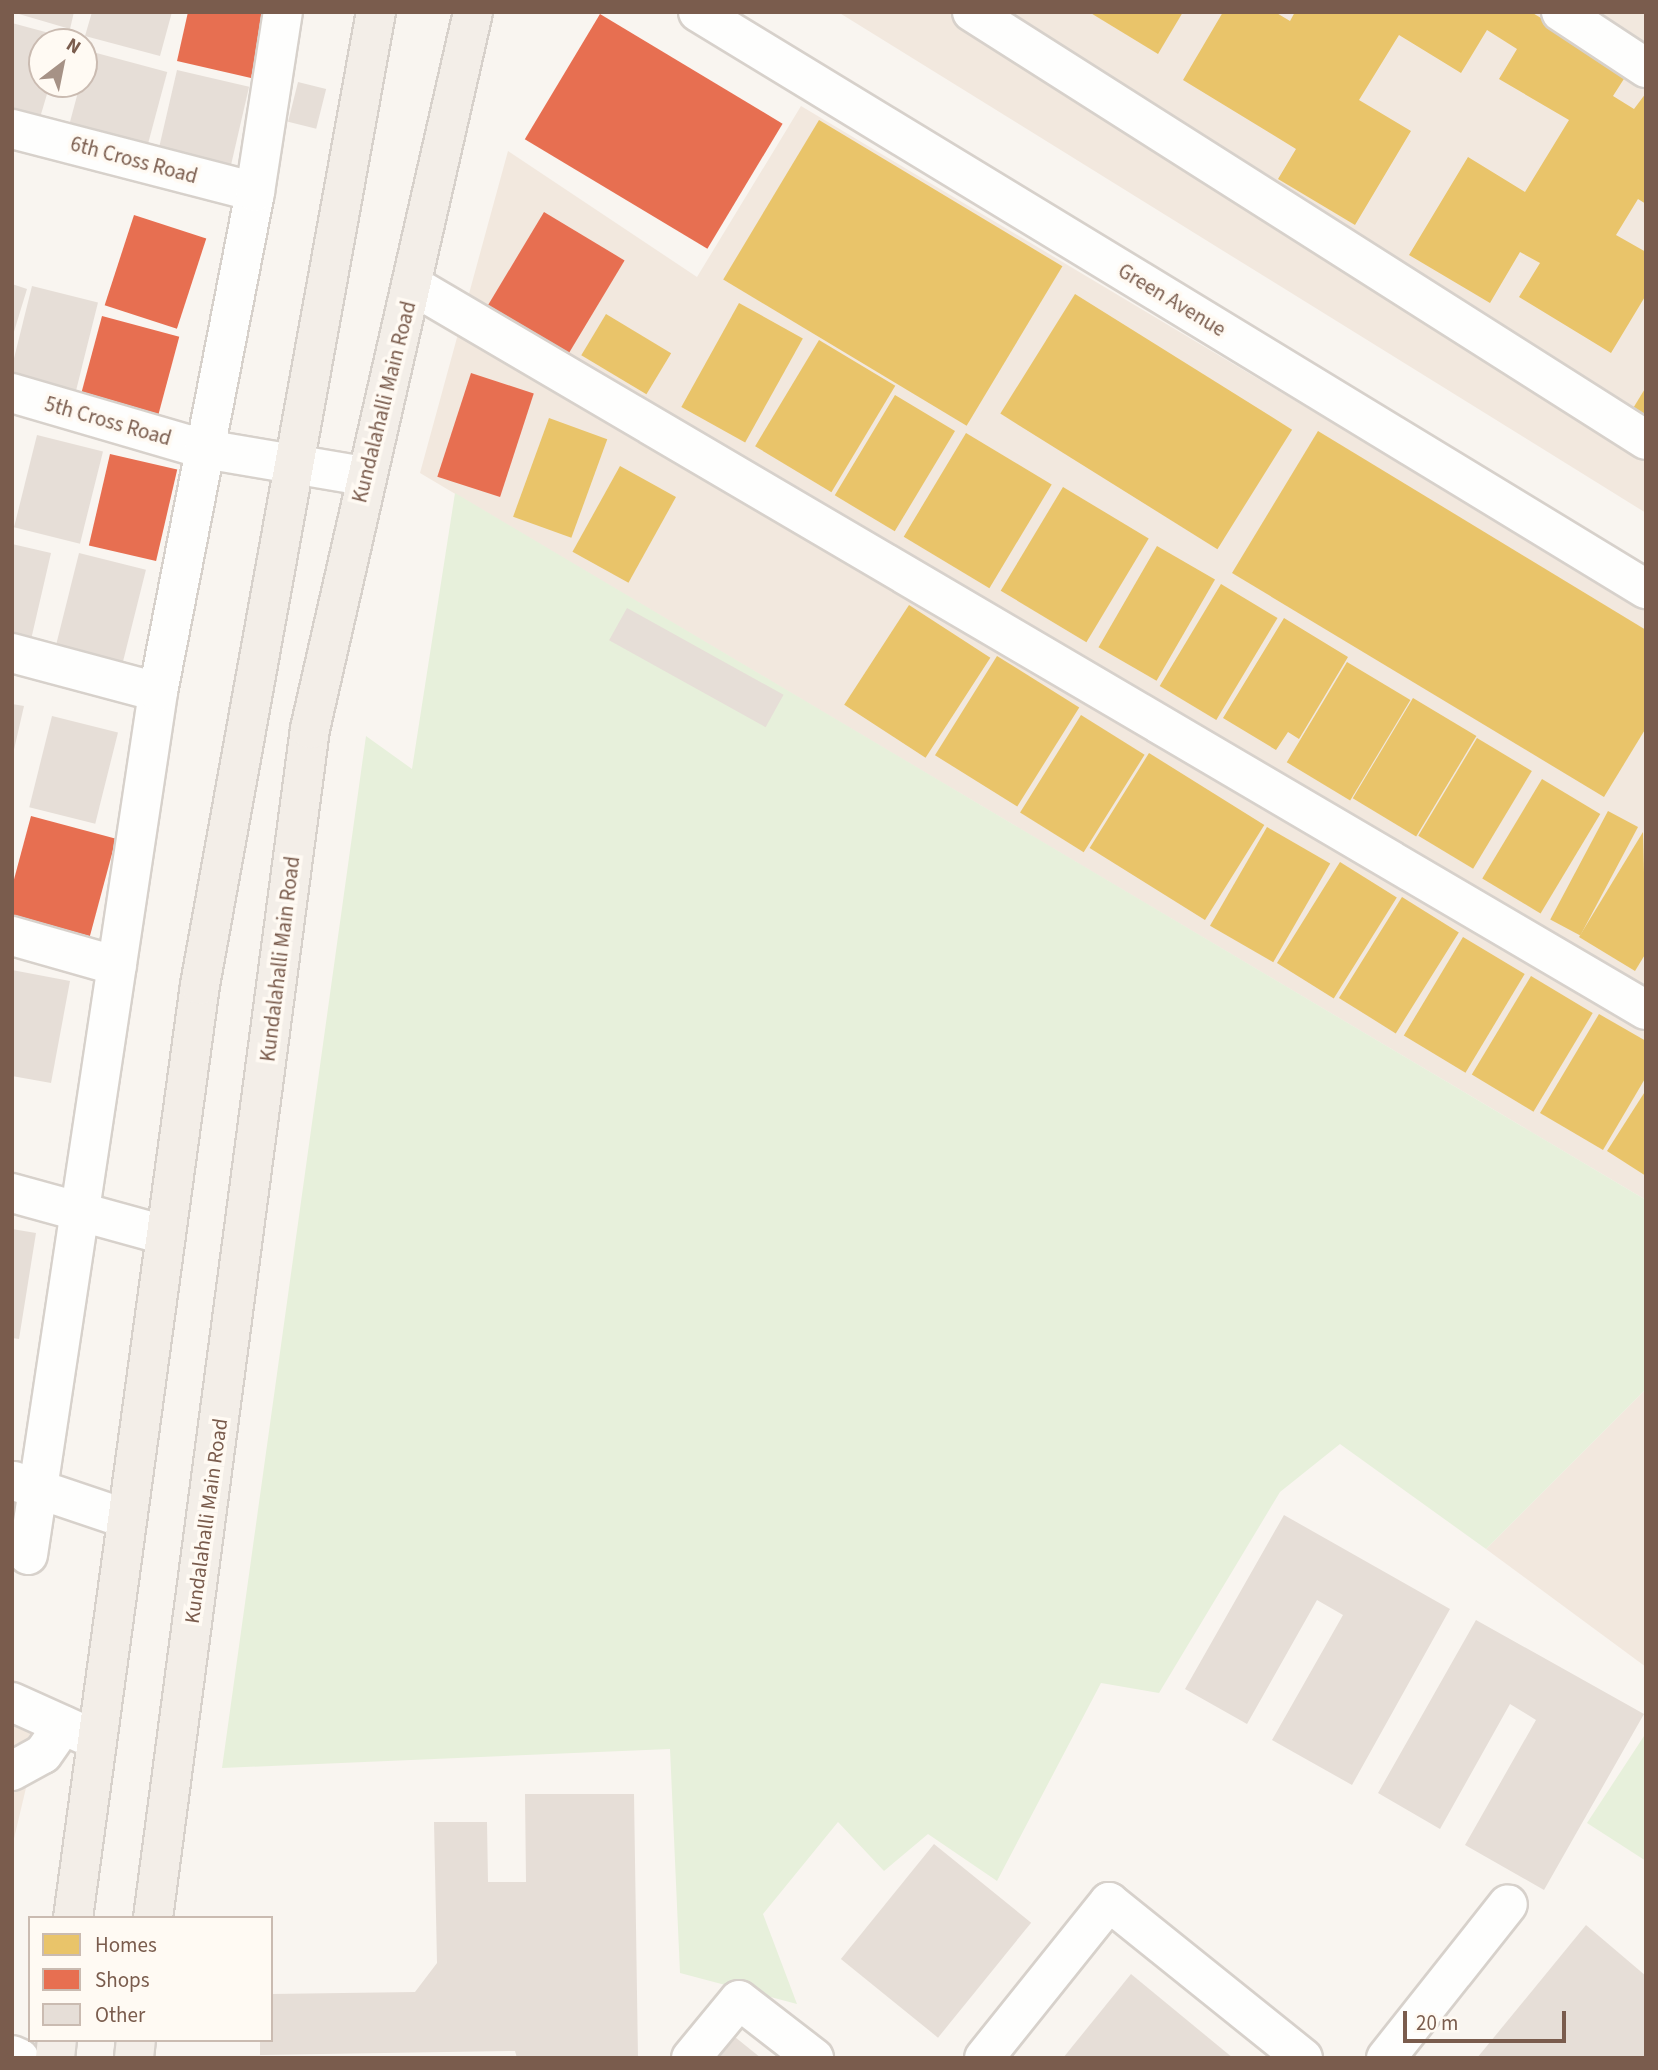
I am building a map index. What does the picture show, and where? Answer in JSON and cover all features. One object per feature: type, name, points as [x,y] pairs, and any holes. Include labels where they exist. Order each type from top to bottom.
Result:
[{"type":"main road","points":[[73,1916],[80,1733],[127,1519],[200,985],[290,461],[376,12]]},
{"type":"main road","name":"Kundalahalli Main Road","points":[[153,1916],[310,729],[363,476],[412,285],[473,12]]},
{"type":"street","points":[[28,1555],[25,1484],[79,1212],[158,692],[255,192],[283,12]]},
{"type":"street","name":"Green Avenue","points":[[698,12],[1646,589]]},
{"type":"street","points":[[972,12],[1646,440]]},
{"type":"street","points":[[1561,12],[1646,68]]},
{"type":"street","name":"6th Cross Road","points":[[12,128],[255,192]]},
{"type":"street","points":[[412,285],[1646,1010]]},
{"type":"street","name":"5th Cross Road","points":[[12,393],[204,449],[290,461],[363,476]]},
{"type":"street","points":[[12,653],[158,692]]},
{"type":"street","points":[[12,936],[117,966]]},
{"type":"street","points":[[12,1193],[165,1235]]},
{"type":"street","points":[[25,1484],[127,1519]]},
{"type":"street","points":[[12,1702],[80,1733]]},
{"type":"street","points":[[12,1771],[80,1733]]},
{"type":"street","points":[[984,2058],[1109,1902],[1303,2058]]},
{"type":"street","points":[[1386,2058],[1508,1904]]},
{"type":"street","points":[[691,2058],[740,2000],[814,2058]]},
{"type":"street","points":[[12,2055],[19,2058]]},
{"type":"shaded area","points":[[838,12],[1646,12],[1646,513]]},
{"type":"shaded area","points":[[801,106],[1646,610],[1646,1200],[420,473],[508,151],[697,277]]},
{"type":"shaded area","points":[[1646,1389],[1646,1667],[1486,1549]]},
{"type":"shaded area","points":[[12,1679],[48,1695],[12,1847]]},
{"type":"green space","points":[[455,493],[1646,1200],[1646,1389],[1486,1549],[1340,1444],[1280,1492],[1159,1693],[1101,1683],[997,1881],[928,1834],[884,1871],[838,1822],[763,1914],[797,2004],[680,1973],[670,1749],[222,1768],[366,736],[412,769]]},
{"type":"green space","points":[[1646,1733],[1646,1861],[1587,1823]]},
{"type":"building: Homes","points":[[1089,12],[1183,12],[1158,54]]},
{"type":"building: Homes","points":[[1223,12],[1275,12],[1290,21],[1295,12],[1531,12],[1629,71],[1613,96],[1634,109],[1646,93],[1646,204],[1638,199],[1616,235],[1646,252],[1646,295],[1611,353],[1519,297],[1540,263],[1520,252],[1490,303],[1409,255],[1468,157],[1525,192],[1569,120],[1499,79],[1517,49],[1487,30],[1461,73],[1399,35],[1359,100],[1411,131],[1355,225],[1278,179],[1296,149],[1183,80]]},
{"type":"building: Homes","points":[[819,120],[1062,266],[967,426],[723,279]]},
{"type":"building: Homes","points":[[1075,294],[1292,430],[1217,549],[1000,414]]},
{"type":"building: Homes","points":[[739,303],[803,338],[745,442],[681,407]]},
{"type":"building: Homes","points":[[606,314],[671,353],[646,394],[581,355]]},
{"type":"building: Homes","points":[[819,340],[895,386],[831,492],[755,446]]},
{"type":"building: Homes","points":[[1646,387],[1646,419],[1632,410]]},
{"type":"building: Homes","points":[[895,395],[955,431],[895,531],[835,495]]},
{"type":"building: Homes","points":[[549,418],[607,439],[571,538],[513,517]]},
{"type":"building: Homes","points":[[1318,431],[1646,630],[1646,728],[1604,797],[1232,573]]},
{"type":"building: Homes","points":[[966,433],[1052,485],[989,588],[904,537]]},
{"type":"building: Homes","points":[[620,466],[676,497],[628,583],[572,552]]},
{"type":"building: Homes","points":[[1063,487],[1149,539],[1086,642],[1001,591]]},
{"type":"building: Homes","points":[[1157,546],[1215,580],[1157,681],[1098,647]]},
{"type":"building: Homes","points":[[1221,584],[1278,618],[1216,720],[1160,686]]},
{"type":"building: Homes","points":[[909,605],[990,658],[926,758],[844,705]]},
{"type":"building: Homes","points":[[1284,618],[1348,657],[1299,739],[1288,732],[1276,750],[1223,718]]},
{"type":"building: Homes","points":[[997,656],[1079,707],[1017,807],[935,755]]},
{"type":"building: Homes","points":[[1347,662],[1410,700],[1350,800],[1287,762]]},
{"type":"building: Homes","points":[[1413,698],[1476,736],[1416,836],[1353,798]]},
{"type":"building: Homes","points":[[1081,715],[1145,755],[1084,852],[1020,813]]},
{"type":"building: Homes","points":[[1477,738],[1532,771],[1473,869],[1418,836]]},
{"type":"building: Homes","points":[[1149,753],[1264,825],[1205,920],[1090,848]]},
{"type":"building: Homes","points":[[1542,779],[1600,814],[1541,913],[1482,878]]},
{"type":"building: Homes","points":[[1608,811],[1638,827],[1580,936],[1550,920]]},
{"type":"building: Homes","points":[[1267,827],[1330,864],[1273,962],[1210,926]]},
{"type":"building: Homes","points":[[1643,832],[1646,953],[1635,971],[1579,937]]},
{"type":"building: Homes","points":[[1340,862],[1397,898],[1334,998],[1277,963]]},
{"type":"building: Homes","points":[[1402,897],[1459,933],[1396,1033],[1339,998]]},
{"type":"building: Homes","points":[[1463,937],[1525,974],[1465,1073],[1404,1036]]},
{"type":"building: Homes","points":[[1531,976],[1593,1013],[1533,1112],[1472,1075]]},
{"type":"building: Homes","points":[[1599,1014],[1646,1041],[1646,1077],[1603,1150],[1540,1113]]},
{"type":"building: Homes","points":[[1646,1090],[1646,1176],[1607,1151]]},
{"type":"building: Shops","points":[[188,12],[265,12],[251,78],[177,61]]},
{"type":"building: Shops","points":[[600,14],[783,124],[707,249],[525,139]]},
{"type":"building: Shops","points":[[544,212],[625,260],[564,361],[484,312]]},
{"type":"building: Shops","points":[[134,215],[206,238],[177,329],[105,305]]},
{"type":"building: Shops","points":[[102,316],[179,337],[155,426],[78,405]]},
{"type":"building: Shops","points":[[471,373],[534,393],[500,497],[437,477]]},
{"type":"building: Shops","points":[[110,454],[177,470],[156,561],[89,546]]},
{"type":"building: Shops","points":[[31,816],[116,839],[90,936],[12,915],[12,887]]},
{"type":"building: Other","points":[[12,12],[74,12],[70,28]]},
{"type":"building: Other","points":[[92,12],[172,12],[160,56],[98,39],[98,28],[87,28]]},
{"type":"building: Other","points":[[12,23],[31,28],[28,28],[28,98],[46,98],[39,121],[12,113]]},
{"type":"building: Other","points":[[98,53],[167,72],[146,150],[68,129],[76,98],[98,98]]},
{"type":"building: Other","points":[[177,70],[249,87],[230,169],[158,153]]},
{"type":"building: Other","points":[[298,82],[326,89],[316,129],[288,122]]},
{"type":"building: Other","points":[[12,284],[27,289],[13,335],[12,335]]},
{"type":"building: Other","points":[[32,286],[98,302],[75,395],[12,379],[12,366]]},
{"type":"building: Other","points":[[37,435],[103,451],[80,544],[14,527]]},
{"type":"building: Other","points":[[12,544],[51,553],[30,644],[12,639]]},
{"type":"building: Other","points":[[79,553],[146,570],[123,662],[56,645]]},
{"type":"building: Other","points":[[627,608],[784,695],[766,727],[609,640]]},
{"type":"building: Other","points":[[12,704],[24,706],[13,754],[12,754]]},
{"type":"building: Other","points":[[52,716],[118,732],[95,824],[29,807]]},
{"type":"building: Other","points":[[12,970],[70,981],[51,1083],[12,1076]]},
{"type":"building: Other","points":[[12,1229],[36,1233],[19,1339],[12,1338]]},
{"type":"building: Other","points":[[1284,1515],[1450,1609],[1352,1785],[1272,1740],[1343,1615],[1317,1600],[1247,1724],[1185,1689]]},
{"type":"building: Other","points":[[1476,1620],[1644,1714],[1544,1890],[1465,1845],[1536,1720],[1510,1704],[1440,1829],[1378,1793]]},
{"type":"building: Other","points":[[525,1794],[634,1794],[638,2058],[517,2058],[515,2051],[260,2055],[260,2042],[273,2042],[273,1994],[415,1992],[437,1963],[434,1822],[487,1822],[488,1882],[526,1882]]},
{"type":"building: Other","points":[[934,1844],[1031,1923],[938,2038],[841,1959]]},
{"type":"building: Other","points":[[1586,1925],[1646,1976],[1646,2058],[1477,2058]]},
{"type":"building: Other","points":[[1131,1974],[1233,2058],[1063,2058]]},
{"type":"building: Other","points":[[730,2033],[761,2058],[710,2058]]}]
